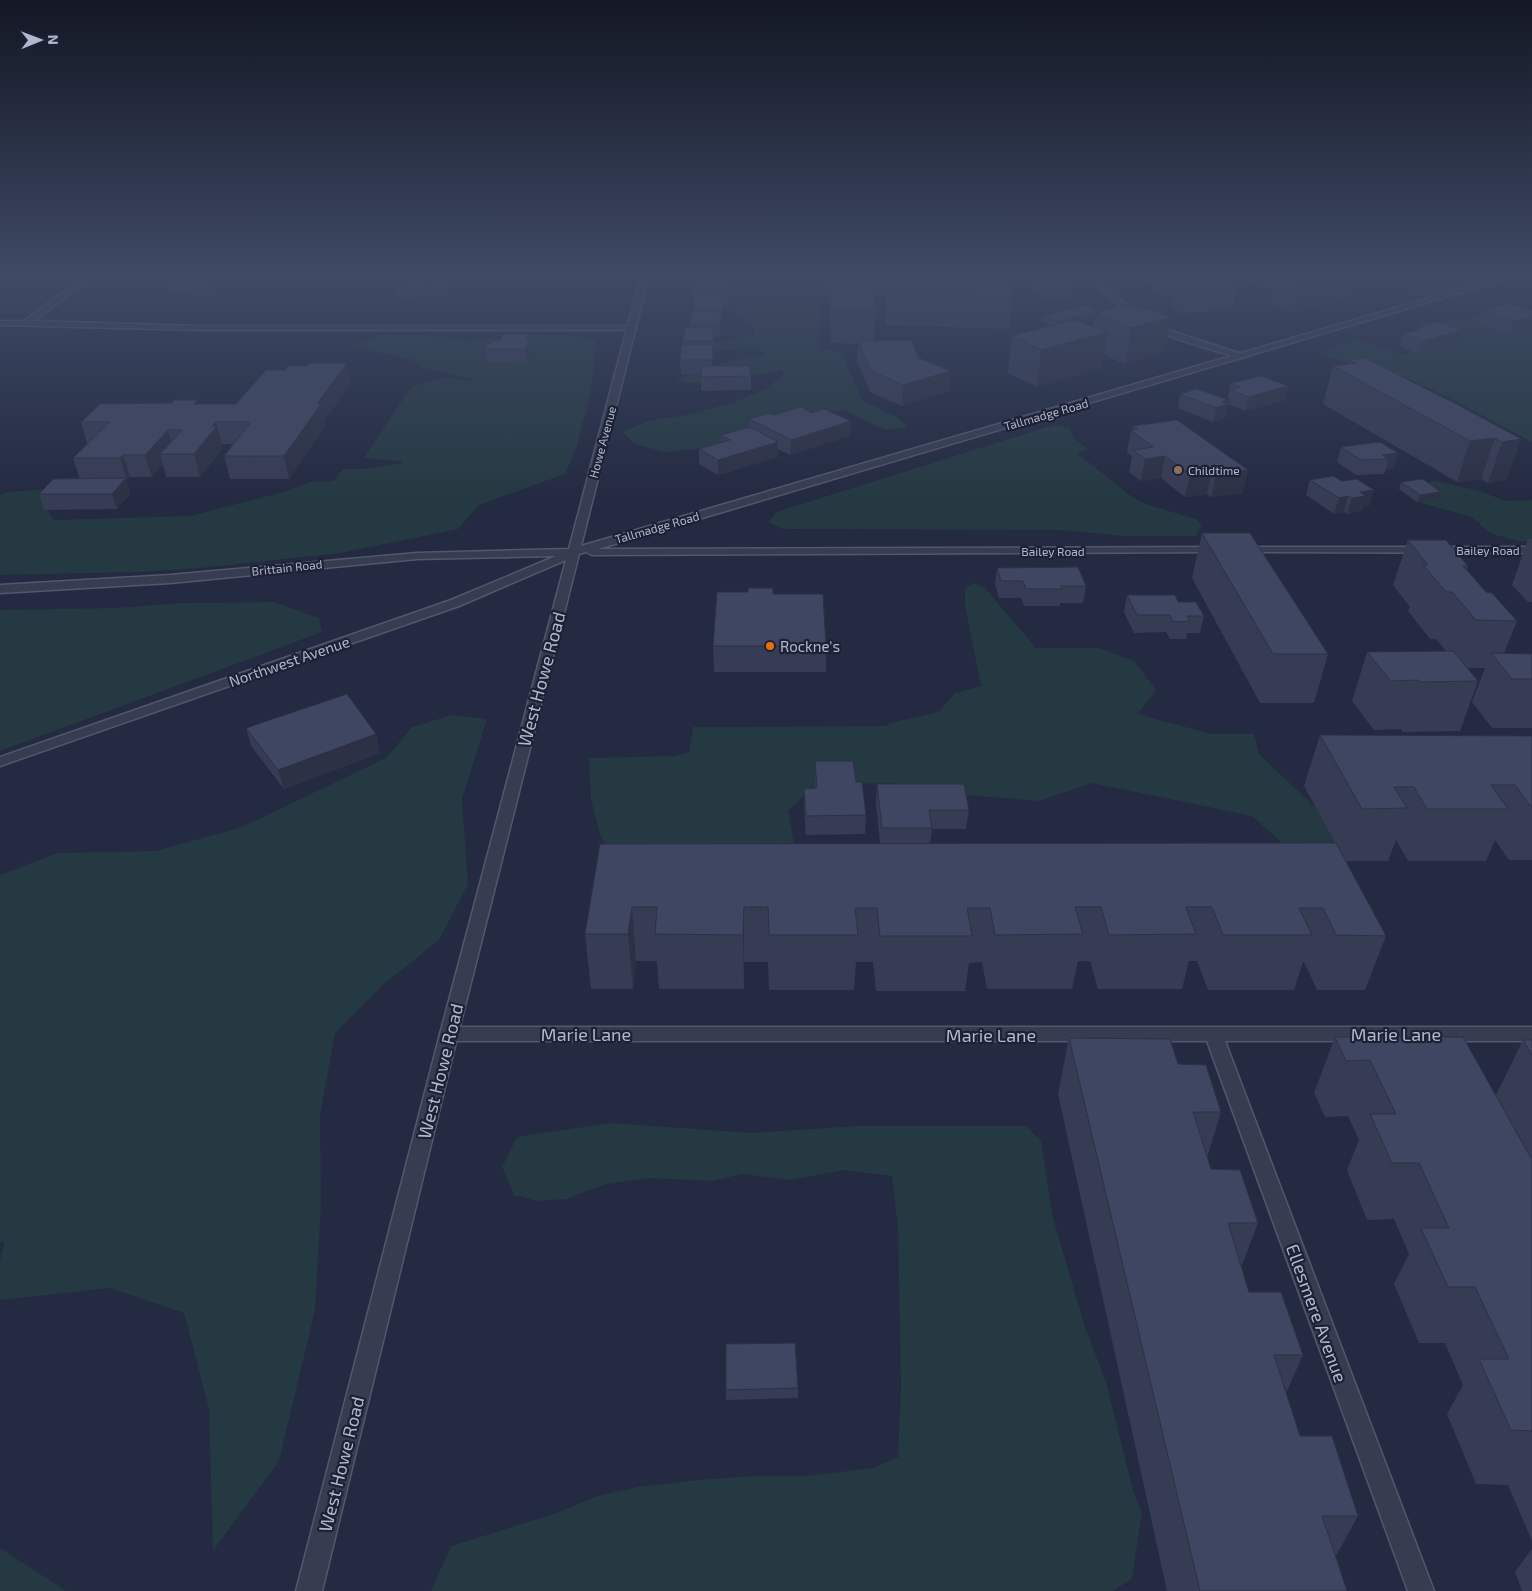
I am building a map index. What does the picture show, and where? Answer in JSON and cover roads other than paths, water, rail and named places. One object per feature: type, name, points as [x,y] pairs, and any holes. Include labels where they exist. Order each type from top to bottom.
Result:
[{"type":"street","name":"Howe Avenue","points":[[574,552],[626,349]]},
{"type":"street","points":[[1223,349],[1244,356]]},
{"type":"street","name":"Tallmadge Road","points":[[574,552],[1267,349]]},
{"type":"street","name":"Bailey Road","points":[[574,552],[1532,550]]},
{"type":"street","name":"Brittain Road","points":[[0,589],[170,579],[417,556],[574,552]]},
{"type":"street","name":"Northwest Avenue","points":[[0,762],[455,603],[574,552]]},
{"type":"street","name":"West Howe Road","points":[[309,1591],[449,1034],[574,552]]},
{"type":"street","name":"Marie Lane","points":[[449,1034],[1532,1034]]},
{"type":"street","name":"Ellesmere Avenue","points":[[1214,1035],[1421,1591]]},
{"type":"place","name":"Childtime","points":[[1178,470]]},
{"type":"place","name":"Rockne's","points":[[770,646]]}]
